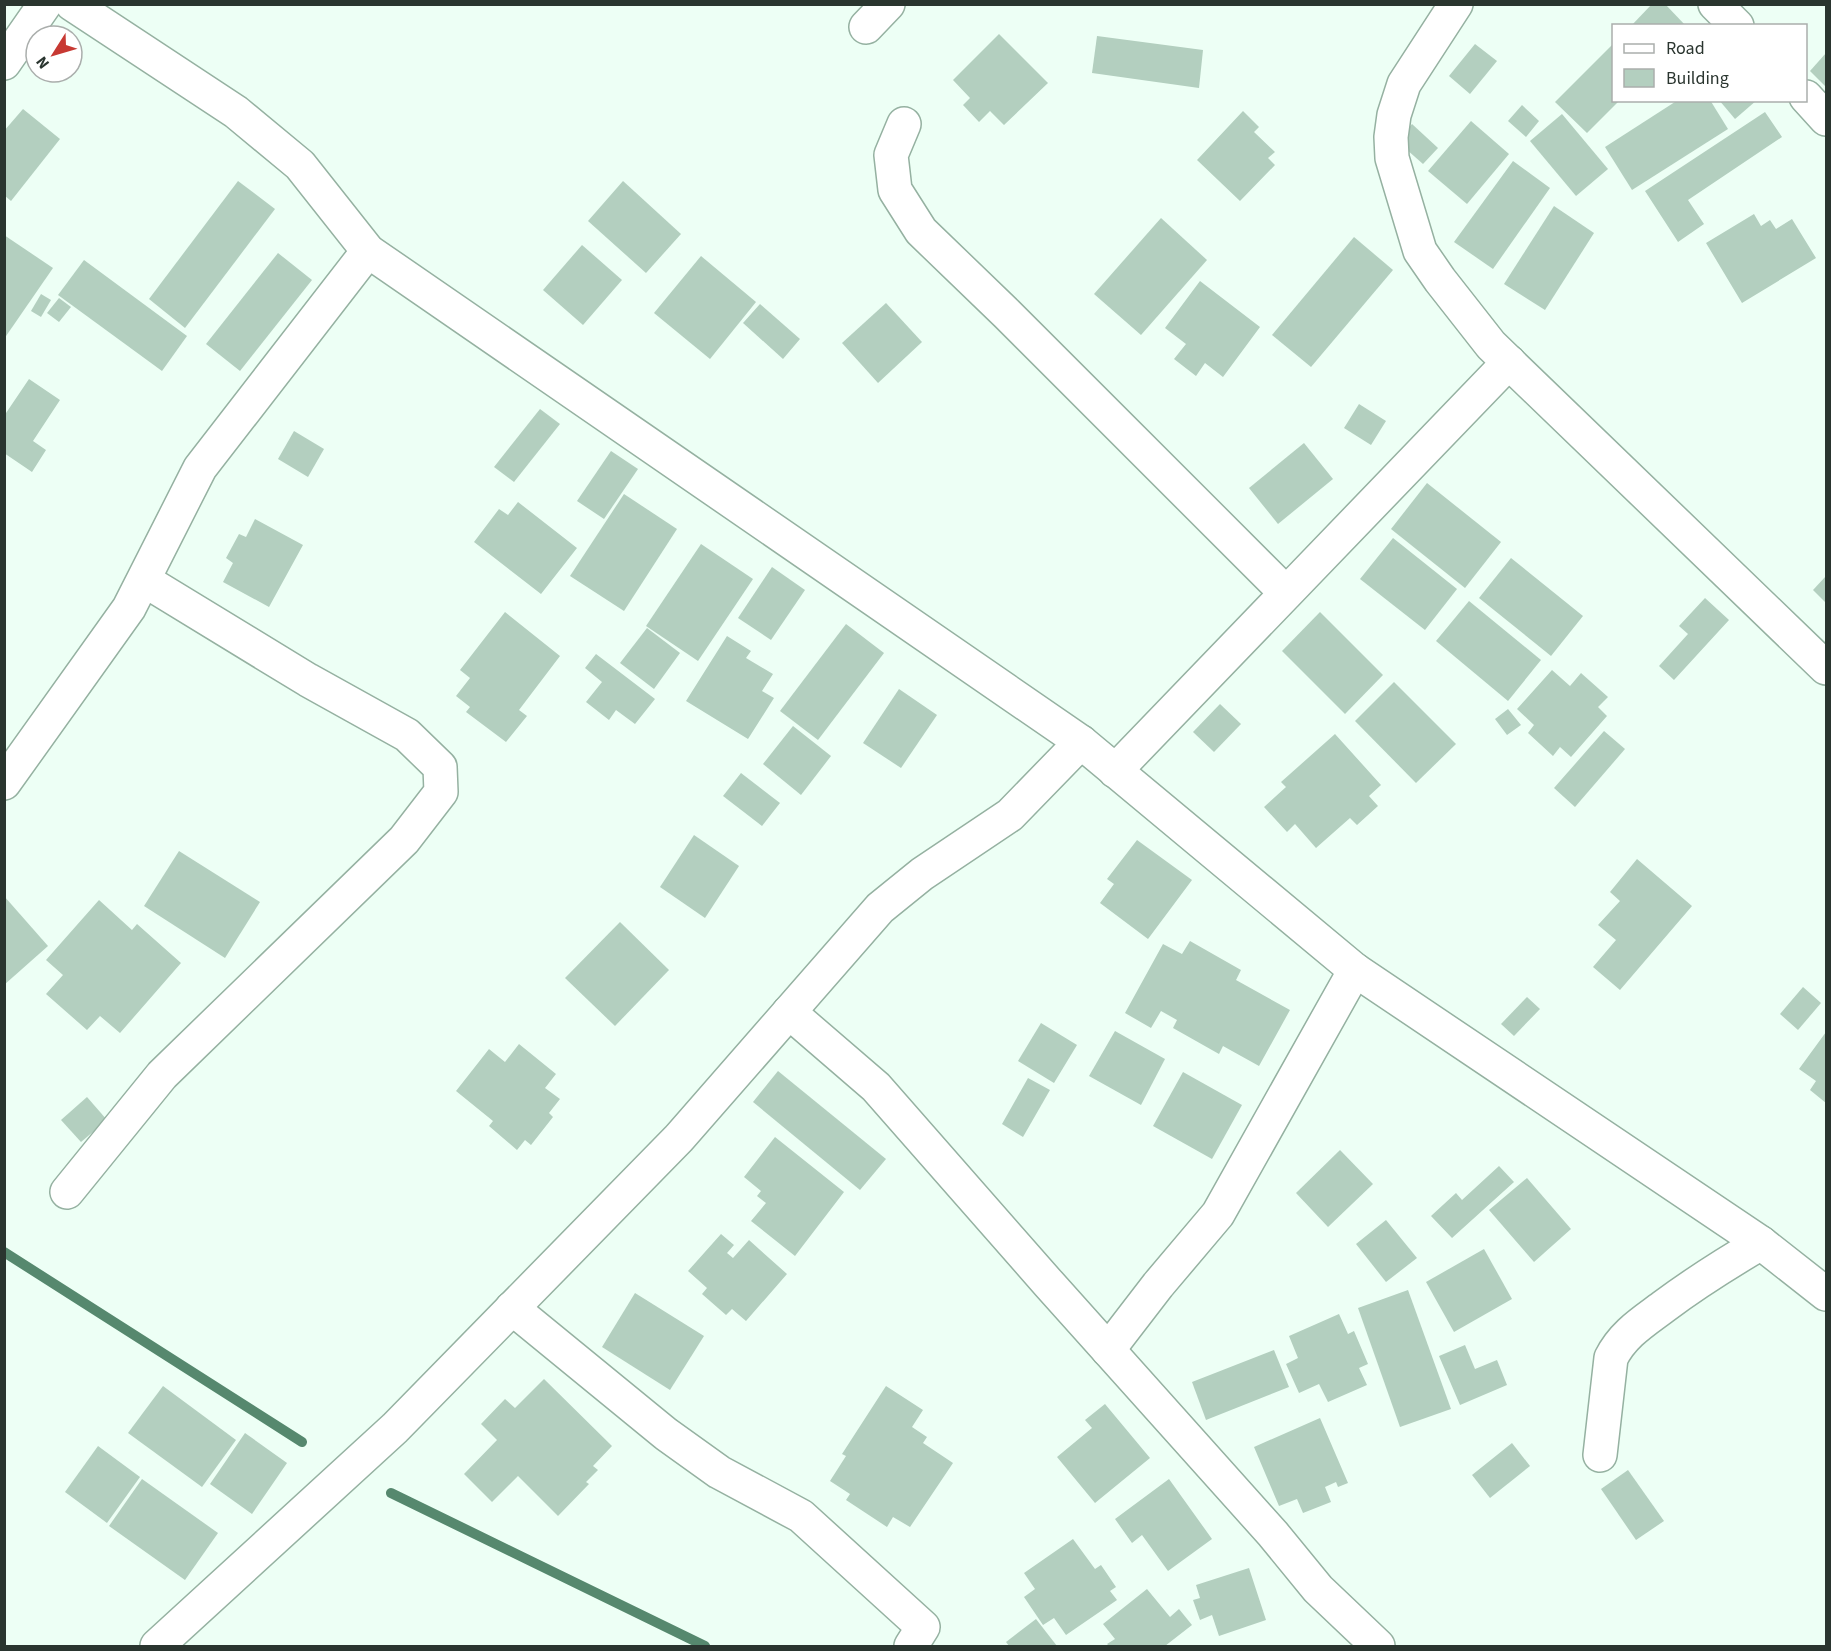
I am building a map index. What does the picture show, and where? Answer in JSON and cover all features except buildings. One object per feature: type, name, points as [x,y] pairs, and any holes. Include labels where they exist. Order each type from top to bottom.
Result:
[{"type":"street","points":[[4,63],[45,4]]},
{"type":"street","points":[[72,4],[236,112],[300,165],[368,251],[1081,742],[1355,970],[1761,1243],[1827,1294]]},
{"type":"street","points":[[1456,4],[1404,84],[1394,115],[1391,137],[1392,158],[1420,251],[1491,345],[1827,668]]},
{"type":"street","points":[[1715,4],[1735,24]]},
{"type":"street","points":[[1807,98],[1827,119]]},
{"type":"street","points":[[904,124],[891,155],[895,190],[921,231],[1286,593]]},
{"type":"street","points":[[4,783],[129,608],[200,468],[368,251]]},
{"type":"street","points":[[1114,771],[1509,362]]},
{"type":"street","points":[[67,1192],[162,1075],[405,840],[441,792],[440,767],[407,735],[308,680],[144,580]]},
{"type":"street","points":[[157,1647],[395,1428],[679,1138],[880,908],[922,874],[1010,815],[1081,742]]},
{"type":"street","points":[[1108,1350],[1158,1285],[1218,1214],[1355,970]]},
{"type":"street","points":[[789,1012],[876,1087],[1273,1534],[1318,1589],[1378,1647]]},
{"type":"street","points":[[1600,1455],[1611,1358],[1618,1344],[1630,1331],[1716,1268],[1761,1243]]},
{"type":"street","points":[[512,1308],[666,1434],[719,1472],[801,1516],[923,1627],[910,1647]]},
{"type":"waterway","points":[[4,1252],[302,1442]]},
{"type":"waterway","points":[[391,1493],[705,1646]]}]
